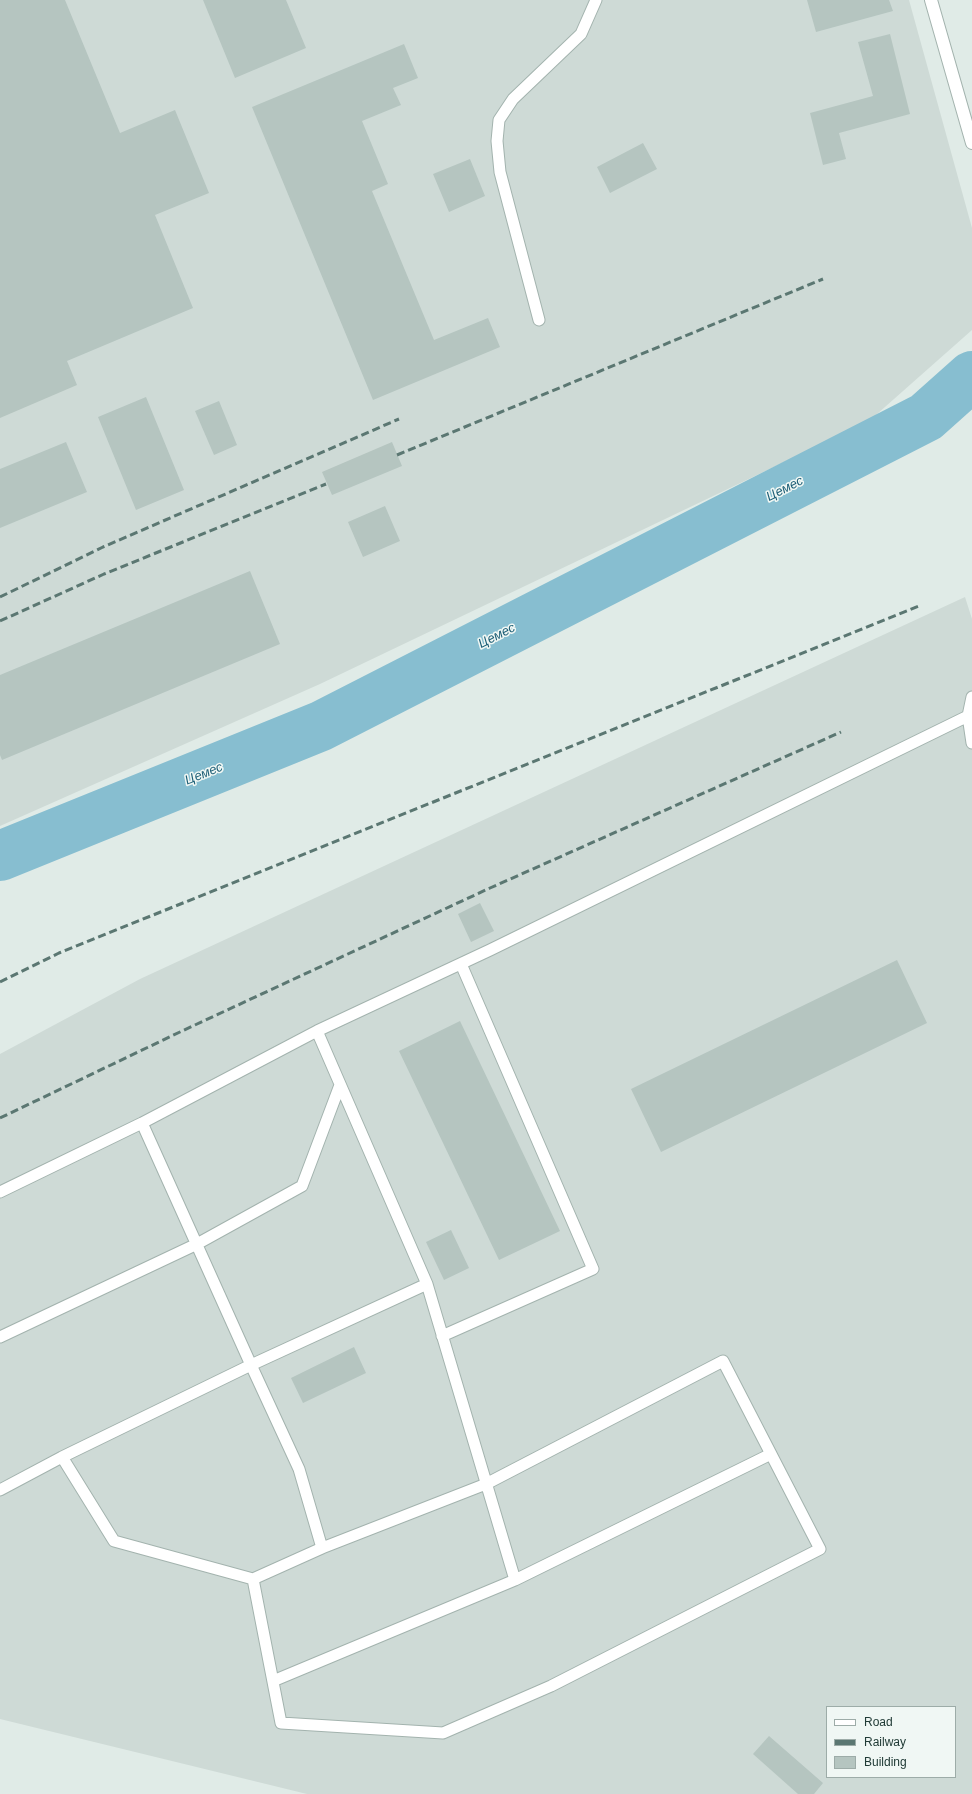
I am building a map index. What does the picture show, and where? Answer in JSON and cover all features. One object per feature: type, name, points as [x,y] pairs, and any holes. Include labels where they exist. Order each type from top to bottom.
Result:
[{"type":"street","points":[[931,0],[972,143]]},
{"type":"lane","points":[[539,320],[500,172],[497,141],[499,120],[513,99],[581,34],[596,0]]},
{"type":"lane","points":[[972,696],[968,716],[972,743]]},
{"type":"lane","points":[[0,1192],[142,1122],[317,1031],[461,964],[968,716]]},
{"type":"lane","points":[[442,1336],[593,1269],[461,964]]},
{"type":"lane","points":[[317,1031],[427,1284],[515,1580]]},
{"type":"lane","points":[[0,1337],[197,1244],[302,1186],[340,1085]]},
{"type":"lane","points":[[142,1122],[251,1365],[300,1469],[322,1548]]},
{"type":"lane","points":[[0,1490],[62,1457],[251,1365],[427,1284]]},
{"type":"lane","points":[[62,1457],[114,1541],[253,1579],[322,1548],[486,1484],[723,1361],[820,1549],[551,1686],[442,1733],[281,1723],[253,1579]]},
{"type":"lane","points":[[273,1681],[515,1580],[771,1454]]},
{"type":"shaded area","points":[[0,0],[909,0],[972,228],[972,330],[868,422],[320,684],[0,826]]},
{"type":"shaded area","points":[[965,597],[972,619],[972,1794],[307,1794],[0,1719],[0,1054],[140,979]]},
{"type":"building","points":[[0,0],[65,0],[120,133],[175,110],[209,193],[155,215],[193,308],[67,361],[77,385],[0,418]]},
{"type":"building","points":[[203,0],[286,0],[306,48],[235,78]]},
{"type":"building","points":[[807,0],[889,0],[893,11],[816,32]]},
{"type":"building","points":[[890,34],[910,114],[839,133],[846,159],[823,165],[810,113],[873,96],[858,42]]},
{"type":"building","points":[[404,44],[418,78],[393,88],[401,105],[362,121],[388,184],[372,191],[434,340],[488,318],[500,347],[373,400],[252,107]]},
{"type":"building","points":[[643,143],[657,169],[610,193],[597,167]]},
{"type":"building","points":[[470,159],[485,196],[449,212],[433,174]]},
{"type":"building","points":[[146,397],[184,490],[136,510],[98,417]]},
{"type":"building","points":[[219,401],[237,445],[214,455],[195,411]]},
{"type":"building","points":[[66,442],[87,492],[0,528],[0,469]]},
{"type":"building","points":[[392,442],[402,466],[332,495],[322,472]]},
{"type":"building","points":[[385,506],[400,541],[363,557],[348,522]]},
{"type":"building","points":[[250,571],[280,644],[2,760],[0,755],[0,675]]},
{"type":"building","points":[[480,903],[494,931],[471,942],[458,914]]},
{"type":"building","points":[[897,960],[927,1023],[661,1152],[631,1089]]},
{"type":"building","points":[[460,1021],[560,1231],[499,1260],[399,1051]]},
{"type":"building","points":[[451,1230],[469,1268],[444,1280],[426,1242]]},
{"type":"building","points":[[354,1347],[366,1373],[303,1403],[291,1378]]},
{"type":"building","points":[[769,1736],[823,1783],[814,1794],[798,1794],[753,1754]]},
{"type":"waterway","name":"Цемес","points":[[0,856],[321,726],[926,417],[972,376]]},
{"type":"railway","points":[[397,455],[823,279]]},
{"type":"railway","points":[[0,597],[103,547],[399,419]]},
{"type":"railway","points":[[0,621],[104,574],[326,484]]},
{"type":"railway","points":[[0,982],[59,953],[919,606]]},
{"type":"railway","points":[[0,1118],[182,1031],[490,888],[841,732]]}]
